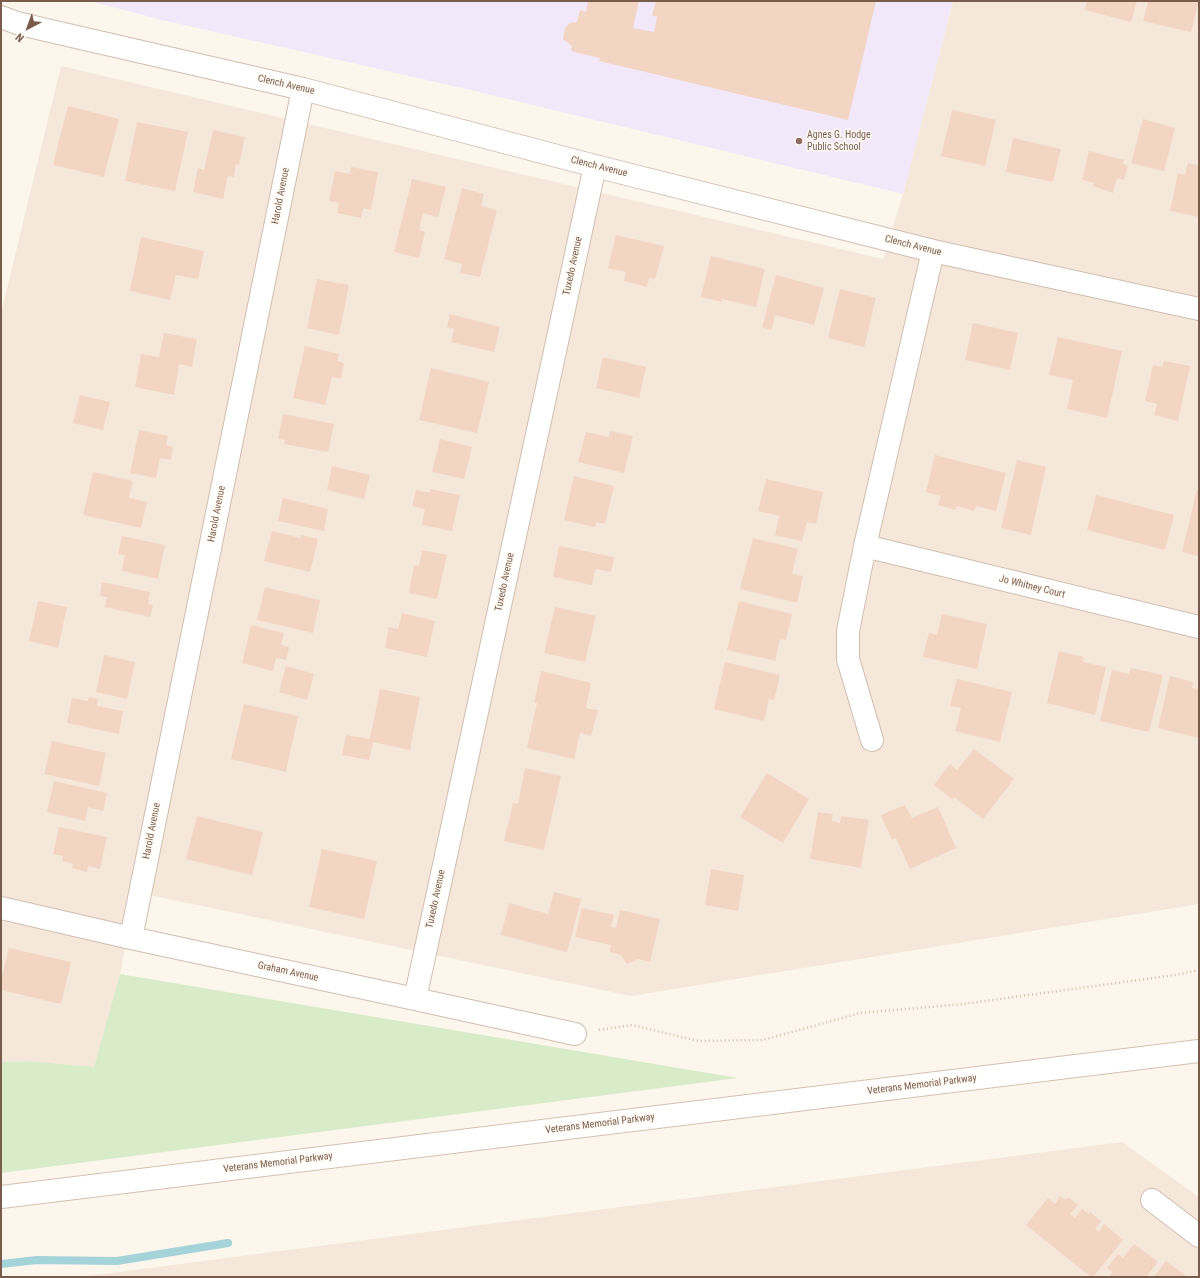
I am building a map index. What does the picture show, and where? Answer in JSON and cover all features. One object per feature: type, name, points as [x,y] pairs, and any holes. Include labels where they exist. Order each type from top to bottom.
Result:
[{"type":"street","name":"Clench Avenue","points":[[1,17],[17,23],[46,30],[303,89],[595,166],[933,251],[1199,309]]},
{"type":"street","name":"Harold Avenue","points":[[131,938],[303,89]]},
{"type":"street","name":"Tuxedo Avenue","points":[[415,999],[595,166]]},
{"type":"street","points":[[872,740],[848,659],[848,631],[865,546],[933,251]]},
{"type":"street","name":"Jo Whitney Court","points":[[865,546],[1199,627]]},
{"type":"street","name":"Graham Avenue","points":[[1,908],[131,938],[575,1034]]},
{"type":"street","name":"Veterans Memorial Parkway","points":[[1,1197],[1199,1051]]},
{"type":"street","points":[[1152,1200],[1199,1236]]},
{"type":"path","points":[[575,1034],[632,1025],[698,1041],[763,1040],[860,1013],[971,1003],[1175,975],[1199,970]]},
{"type":"shaded area","name":"Agnes G. Hodge Public School","points":[[90,1],[953,1],[903,194],[458,87],[162,20]]},
{"type":"shaded area","points":[[953,1],[1199,1],[1199,904],[631,996],[135,892],[120,974],[94,1068],[28,1061],[1,1062],[1,313],[61,66],[883,259],[903,194]]},
{"type":"shaded area","points":[[1122,1142],[1199,1197],[1199,1277],[80,1277]]},
{"type":"green space","points":[[120,974],[738,1078],[1,1173],[1,1062],[28,1061],[94,1067]]},
{"type":"building","points":[[588,1],[639,1],[633,28],[654,32],[657,17],[652,15],[656,1],[876,1],[848,120],[599,61],[600,58],[571,51],[572,46],[563,39],[565,28],[570,23],[577,22],[580,10],[586,12]]},
{"type":"building","points":[[1087,1],[1137,1],[1131,22],[1085,10]]},
{"type":"building","points":[[1148,1],[1199,1],[1191,32],[1143,21]]},
{"type":"building","points":[[68,106],[119,119],[104,177],[53,165]]},
{"type":"building","points":[[952,110],[996,120],[985,166],[941,156]]},
{"type":"building","points":[[1143,119],[1175,128],[1164,171],[1131,163]]},
{"type":"building","points":[[137,122],[188,132],[175,191],[125,181]]},
{"type":"building","points":[[213,130],[245,137],[239,165],[236,164],[234,177],[228,176],[223,199],[193,192],[198,168],[204,170]]},
{"type":"building","points":[[1013,138],[1061,149],[1053,182],[1006,172]]},
{"type":"building","points":[[1089,151],[1124,160],[1123,164],[1128,166],[1124,180],[1117,178],[1113,193],[1093,186],[1094,183],[1082,180]]},
{"type":"building","points":[[1188,163],[1199,166],[1199,217],[1170,211],[1178,173],[1185,175]]},
{"type":"building","points":[[351,167],[378,172],[371,210],[363,208],[361,218],[337,213],[339,203],[329,201],[335,171],[350,174]]},
{"type":"building","points":[[412,179],[446,187],[438,217],[423,213],[419,230],[425,232],[419,258],[394,252]]},
{"type":"building","points":[[462,188],[484,194],[481,206],[497,210],[480,277],[460,273],[462,264],[444,259]]},
{"type":"building","points":[[616,235],[664,246],[655,279],[649,278],[647,287],[624,281],[626,272],[608,268]]},
{"type":"building","points":[[141,237],[204,251],[198,279],[176,275],[170,300],[130,291]]},
{"type":"building","points":[[711,256],[765,269],[756,307],[722,299],[722,302],[701,297]]},
{"type":"building","points":[[776,275],[824,288],[814,325],[775,315],[771,330],[762,327]]},
{"type":"building","points":[[317,279],[349,285],[339,335],[307,328]]},
{"type":"building","points":[[840,289],[876,298],[864,347],[828,338]]},
{"type":"building","points":[[450,314],[500,327],[494,352],[451,342],[454,329],[447,327]]},
{"type":"building","points":[[973,323],[1018,333],[1010,370],[965,360]]},
{"type":"building","points":[[164,333],[197,339],[192,367],[179,364],[174,395],[135,387],[141,354],[159,357]]},
{"type":"building","points":[[1058,337],[1122,351],[1107,418],[1067,409],[1073,380],[1049,375]]},
{"type":"building","points":[[305,346],[339,354],[337,361],[344,363],[341,379],[332,377],[325,405],[293,398]]},
{"type":"building","points":[[603,357],[646,367],[639,398],[596,388]]},
{"type":"building","points":[[1164,361],[1190,366],[1178,421],[1154,415],[1157,404],[1145,401],[1153,365],[1162,367]]},
{"type":"building","points":[[431,368],[489,382],[477,433],[419,420]]},
{"type":"building","points":[[80,395],[110,402],[103,430],[73,423]]},
{"type":"building","points":[[283,414],[334,424],[328,452],[284,444],[285,440],[278,439]]},
{"type":"building","points":[[139,430],[168,436],[166,445],[173,447],[171,460],[160,458],[156,478],[130,473]]},
{"type":"building","points":[[610,431],[633,436],[624,473],[578,462],[586,432],[609,437]]},
{"type":"building","points":[[440,439],[472,447],[464,479],[432,472]]},
{"type":"building","points":[[935,455],[1006,473],[996,511],[976,506],[974,511],[957,506],[956,510],[938,505],[941,496],[926,492]]},
{"type":"building","points":[[1017,460],[1046,467],[1031,535],[1001,528]]},
{"type":"building","points":[[332,466],[370,475],[364,499],[327,490]]},
{"type":"building","points":[[93,472],[133,481],[129,498],[147,502],[141,528],[83,515]]},
{"type":"building","points":[[574,476],[614,486],[605,524],[596,522],[595,527],[564,520]]},
{"type":"building","points":[[766,479],[823,492],[816,524],[807,522],[802,541],[775,535],[779,516],[758,511]]},
{"type":"building","points":[[430,489],[460,495],[452,531],[422,525],[425,509],[412,506],[416,490],[430,493]]},
{"type":"building","points":[[1197,489],[1199,489],[1199,556],[1182,552]]},
{"type":"building","points":[[1096,495],[1174,515],[1165,550],[1087,530]]},
{"type":"building","points":[[283,498],[328,509],[324,531],[278,521]]},
{"type":"building","points":[[272,531],[300,538],[301,535],[318,539],[310,572],[264,561]]},
{"type":"building","points":[[122,536],[165,545],[158,579],[122,571],[125,555],[118,554]]},
{"type":"building","points":[[753,538],[798,549],[792,574],[803,576],[797,603],[740,589]]},
{"type":"building","points":[[559,546],[614,557],[611,572],[595,569],[592,585],[553,577]]},
{"type":"building","points":[[422,550],[447,555],[437,599],[409,593],[414,565],[419,566]]},
{"type":"building","points":[[102,582],[150,592],[148,604],[153,605],[150,617],[105,607],[107,597],[100,596]]},
{"type":"building","points":[[265,587],[320,600],[313,633],[257,620]]},
{"type":"building","points":[[38,601],[67,607],[58,648],[29,641]]},
{"type":"building","points":[[739,601],[792,614],[786,640],[780,639],[775,661],[727,650]]},
{"type":"building","points":[[555,607],[596,616],[585,662],[544,653]]},
{"type":"building","points":[[402,613],[435,621],[427,657],[385,648],[389,627],[398,629]]},
{"type":"building","points":[[942,614],[987,624],[977,669],[923,657],[929,633],[937,635]]},
{"type":"building","points":[[251,625],[284,633],[281,645],[289,647],[286,660],[276,658],[273,671],[242,663]]},
{"type":"building","points":[[1059,651],[1084,657],[1083,662],[1106,667],[1095,715],[1047,703]]},
{"type":"building","points":[[104,655],[135,662],[127,699],[96,692]]},
{"type":"building","points":[[725,662],[780,675],[774,700],[769,699],[764,721],[714,709]]},
{"type":"building","points":[[286,666],[314,674],[307,700],[279,692]]},
{"type":"building","points":[[1131,668],[1163,675],[1149,732],[1100,721],[1112,670],[1129,674]]},
{"type":"building","points":[[541,671],[591,683],[586,708],[598,710],[591,736],[580,733],[574,759],[527,748],[537,703],[534,702]]},
{"type":"building","points":[[1170,676],[1193,682],[1192,688],[1199,689],[1199,738],[1158,728]]},
{"type":"building","points":[[957,679],[1012,692],[1000,742],[955,731],[961,708],[950,706]]},
{"type":"building","points":[[380,689],[420,697],[410,750],[373,742],[369,760],[342,755],[346,735],[370,739]]},
{"type":"building","points":[[89,697],[98,699],[97,706],[123,711],[119,734],[67,723],[72,698],[88,701]]},
{"type":"building","points":[[244,704],[298,716],[286,772],[231,759]]},
{"type":"building","points":[[52,741],[106,753],[99,786],[44,774]]},
{"type":"building","points":[[974,749],[1014,779],[983,819],[954,797],[952,799],[934,785],[950,764],[957,770]]},
{"type":"building","points":[[525,768],[561,776],[544,850],[504,841],[513,803],[518,804]]},
{"type":"building","points":[[767,773],[809,799],[783,843],[740,817]]},
{"type":"building","points":[[54,781],[107,793],[103,811],[88,807],[85,821],[47,812]]},
{"type":"building","points":[[905,805],[912,818],[938,807],[956,848],[910,869],[896,838],[892,840],[881,815]]},
{"type":"building","points":[[818,812],[833,814],[832,821],[840,823],[841,816],[869,820],[861,868],[810,859]]},
{"type":"building","points":[[197,816],[263,832],[252,875],[186,859]]},
{"type":"building","points":[[59,827],[107,837],[100,869],[88,866],[87,872],[72,868],[73,864],[62,861],[63,856],[53,854]]},
{"type":"building","points":[[322,849],[377,861],[364,919],[309,907]]},
{"type":"building","points":[[711,869],[744,875],[738,911],[705,905]]},
{"type":"building","points":[[554,892],[581,899],[567,952],[501,935],[509,903],[548,914]]},
{"type":"building","points":[[582,908],[614,915],[611,927],[616,928],[620,910],[660,919],[650,962],[638,959],[627,964],[621,955],[610,952],[611,945],[575,937]]},
{"type":"building","points":[[9,948],[71,962],[61,1004],[1,990],[1,980]]},
{"type":"building","points":[[1060,1196],[1066,1200],[1068,1197],[1078,1205],[1070,1214],[1075,1218],[1082,1209],[1089,1214],[1090,1212],[1101,1221],[1095,1229],[1099,1232],[1104,1224],[1123,1240],[1093,1277],[1091,1277],[1026,1225],[1048,1198],[1055,1204]]},
{"type":"building","points":[[1134,1244],[1158,1262],[1146,1277],[1109,1277],[1112,1272],[1107,1268],[1118,1254],[1123,1258]]},
{"type":"building","points":[[1166,1261],[1188,1277],[1154,1277]]},
{"type":"waterway","points":[[1,1264],[37,1260],[117,1261],[228,1243]]},
{"type":"place","name":"Agnes G. Hodge Public School","points":[[799,141]]}]
